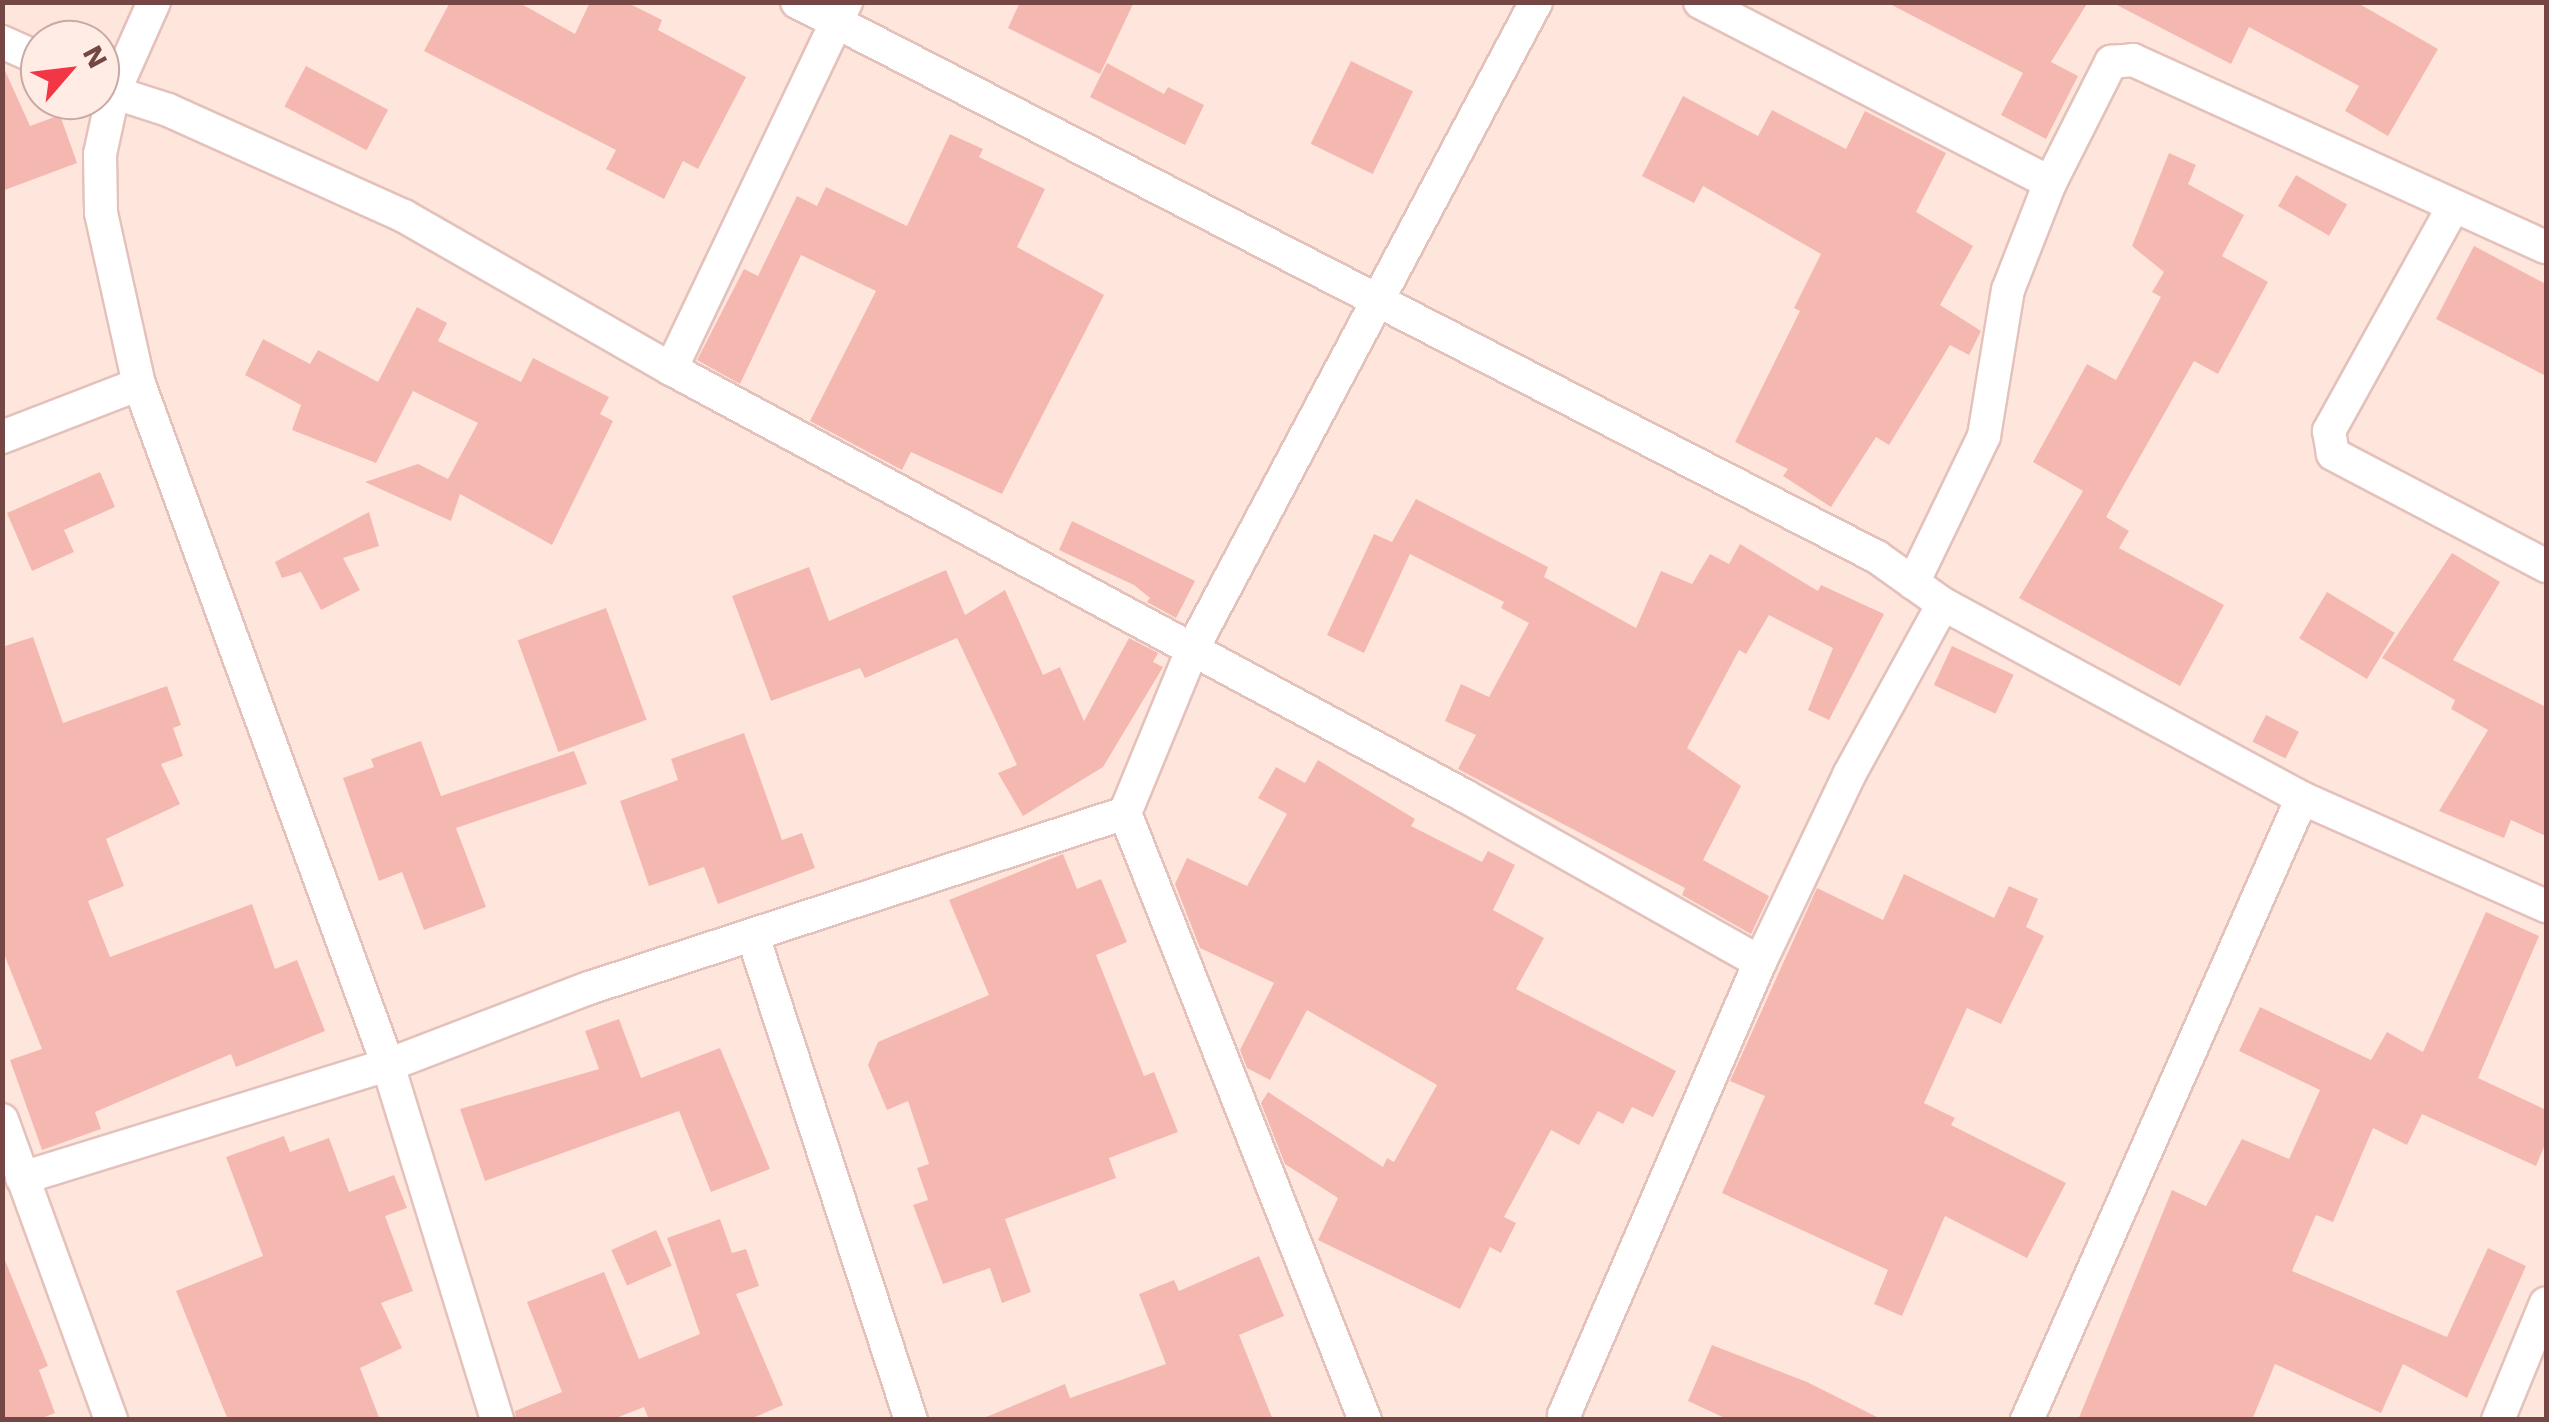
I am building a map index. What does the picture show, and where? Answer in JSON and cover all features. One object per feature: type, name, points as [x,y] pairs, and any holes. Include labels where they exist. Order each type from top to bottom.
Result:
[{"type":"street","points":[[120,65],[154,2]]},
{"type":"street","points":[[797,2],[840,14],[1878,558],[1943,604],[2302,798],[2546,906]]},
{"type":"street","points":[[1365,1420],[1124,813],[1193,648],[1536,2]]},
{"type":"street","points":[[1700,2],[2050,183]]},
{"type":"street","points":[[672,370],[840,14]]},
{"type":"street","points":[[1912,583],[1984,436],[2008,290],[2050,183],[2102,75],[2123,58],[2452,209],[2546,247]]},
{"type":"street","points":[[120,95],[168,110],[404,216],[672,370],[1193,648],[1760,962]]},
{"type":"street","points":[[103,120],[101,213],[139,384],[388,1066],[497,1420]]},
{"type":"street","points":[[2452,209],[2329,431],[2334,454],[2546,566]]},
{"type":"street","points":[[2,437],[139,384]]},
{"type":"street","points":[[1560,1418],[1760,962],[1849,775],[1943,604]]},
{"type":"street","points":[[2027,1420],[2302,798]]},
{"type":"street","points":[[22,1178],[388,1066],[589,988],[1124,813]]},
{"type":"street","points":[[753,936],[911,1420]]},
{"type":"street","points":[[2,1120],[111,1420]]},
{"type":"street","points":[[2498,1420],[2546,1303]]},
{"type":"building","points":[[450,2],[518,2],[575,34],[590,2],[626,2],[662,20],[658,30],[746,77],[698,169],[683,161],[664,199],[606,169],[616,150],[424,51]]},
{"type":"building","points":[[1020,2],[1134,2],[1100,74],[1008,28]]},
{"type":"building","points":[[1886,2],[2088,2],[2051,62],[2078,76],[2046,139],[2001,115],[2023,73]]},
{"type":"building","points":[[2111,2],[2356,2],[2438,49],[2388,136],[2345,111],[2359,86],[2249,27],[2231,64]]},
{"type":"building","points":[[1351,61],[1413,91],[1373,174],[1311,144]]},
{"type":"building","points":[[1107,63],[1164,94],[1168,87],[1204,105],[1185,145],[1090,97]]},
{"type":"building","points":[[2,64],[20,104],[20,120],[27,120],[30,126],[62,120],[77,163],[2,191]]},
{"type":"building","points":[[306,66],[388,110],[367,150],[284,107]]},
{"type":"building","points":[[1683,96],[1758,136],[1772,110],[1846,149],[1865,111],[1946,153],[1916,212],[1973,246],[1940,305],[1981,331],[1969,355],[1950,345],[1889,445],[1876,437],[1831,507],[1783,476],[1788,469],[1735,442],[1800,311],[1794,308],[1821,254],[1703,186],[1694,203],[1642,176]]},
{"type":"building","points":[[950,134],[983,149],[979,157],[1045,189],[1017,247],[1104,295],[1002,494],[911,452],[902,470],[810,421],[876,291],[801,255],[740,384],[697,360],[744,269],[758,276],[797,196],[817,206],[826,187],[907,226]]},
{"type":"building","points":[[2169,153],[2196,165],[2188,184],[2244,215],[2222,256],[2268,282],[2218,374],[2194,361],[2106,517],[2129,531],[2119,548],[2224,605],[2180,686],[2019,598],[2083,491],[2033,462],[2087,364],[2116,380],[2161,297],[2152,292],[2164,272],[2132,246]]},
{"type":"building","points":[[2296,175],[2347,204],[2329,236],[2278,206]]},
{"type":"building","points":[[2474,246],[2546,284],[2546,376],[2436,319]]},
{"type":"building","points":[[417,307],[447,323],[438,341],[521,382],[533,358],[609,397],[600,414],[613,421],[552,545],[460,494],[451,521],[365,482],[418,464],[448,479],[478,423],[413,391],[376,463],[292,430],[301,405],[245,375],[263,339],[310,364],[318,350],[378,382]]},
{"type":"building","points":[[100,472],[115,507],[64,530],[74,552],[32,571],[7,513]]},
{"type":"building","points":[[1416,499],[1548,567],[1544,577],[1636,628],[1661,571],[1692,584],[1710,554],[1729,564],[1740,544],[1818,591],[1821,585],[1884,614],[1829,720],[1808,710],[1833,648],[1769,615],[1746,654],[1739,650],[1687,748],[1741,786],[1703,860],[1769,896],[1751,934],[1682,895],[1685,888],[1458,769],[1476,735],[1445,721],[1461,684],[1489,697],[1529,623],[1501,608],[1504,602],[1410,554],[1364,653],[1327,635],[1374,534],[1392,542]]},
{"type":"building","points":[[369,512],[379,546],[343,558],[360,590],[321,610],[301,572],[282,578],[275,562]]},
{"type":"building","points":[[1072,521],[1195,581],[1176,618],[1147,602],[1150,598],[1134,585],[1059,550]]},
{"type":"building","points":[[2452,553],[2500,582],[2453,660],[2546,707],[2546,836],[2511,820],[2504,838],[2439,811],[2488,730],[2451,709],[2455,700],[2382,658]]},
{"type":"building","points":[[809,567],[829,621],[946,570],[965,615],[1005,590],[1043,675],[1060,667],[1084,721],[1129,638],[1158,653],[1153,662],[1163,667],[1103,767],[1023,816],[998,773],[1017,765],[957,638],[865,678],[860,668],[771,701],[732,596]]},
{"type":"building","points":[[2327,592],[2395,633],[2367,679],[2299,638]]},
{"type":"building","points":[[606,608],[647,720],[558,752],[518,640]]},
{"type":"building","points":[[33,637],[63,723],[167,686],[181,725],[173,728],[183,756],[161,764],[180,804],[106,839],[124,886],[88,901],[110,957],[252,904],[275,969],[297,960],[325,1031],[236,1067],[231,1054],[95,1112],[101,1129],[42,1150],[10,1060],[42,1049],[2,949],[2,647]]},
{"type":"building","points":[[1952,646],[2014,675],[1995,714],[1934,685]]},
{"type":"building","points":[[2266,715],[2299,732],[2285,759],[2252,742]]},
{"type":"building","points":[[744,733],[782,840],[802,833],[815,868],[718,904],[704,867],[649,886],[620,801],[678,780],[671,759]]},
{"type":"building","points":[[421,741],[441,796],[574,751],[587,784],[456,828],[486,907],[424,930],[402,872],[379,881],[343,778],[374,767],[371,759]]},
{"type":"building","points":[[1318,760],[1415,819],[1411,826],[1482,862],[1488,851],[1515,865],[1493,910],[1544,938],[1516,989],[1676,1071],[1653,1117],[1632,1107],[1623,1124],[1598,1111],[1579,1145],[1551,1130],[1504,1217],[1516,1223],[1501,1253],[1490,1247],[1460,1309],[1318,1240],[1338,1198],[1285,1164],[1261,1103],[1268,1092],[1383,1167],[1387,1158],[1394,1162],[1437,1085],[1307,1010],[1270,1080],[1247,1068],[1240,1050],[1274,983],[1200,948],[1175,884],[1187,858],[1247,886],[1287,814],[1258,798],[1276,767],[1305,783]]},
{"type":"building","points":[[1063,854],[1077,889],[1101,879],[1127,942],[1096,955],[1144,1076],[1154,1072],[1178,1132],[1109,1158],[1116,1178],[1005,1219],[1031,1292],[1002,1303],[990,1268],[943,1284],[913,1205],[928,1200],[917,1168],[929,1164],[908,1101],[887,1110],[868,1065],[878,1042],[989,995],[949,900]]},
{"type":"building","points":[[1904,874],[1994,918],[2009,886],[2038,899],[2026,927],[2044,936],[2001,1024],[1967,1008],[1924,1103],[1955,1118],[1951,1125],[2066,1183],[2027,1258],[1945,1216],[1902,1316],[1874,1304],[1888,1270],[1722,1193],[1765,1096],[1730,1081],[1817,888],[1883,920]]},
{"type":"building","points":[[2486,912],[2539,936],[2478,1078],[2546,1110],[2546,1142],[2536,1166],[2422,1114],[2407,1145],[2373,1128],[2333,1222],[2316,1215],[2292,1271],[2447,1337],[2488,1248],[2526,1266],[2467,1398],[2403,1364],[2381,1413],[2275,1364],[2252,1420],[2078,1420],[2172,1190],[2206,1206],[2242,1139],[2289,1159],[2320,1090],[2239,1051],[2260,1007],[2371,1060],[2387,1032],[2423,1052]]},
{"type":"building","points":[[619,1019],[641,1078],[720,1048],[770,1169],[711,1192],[679,1111],[485,1181],[460,1109],[599,1069],[585,1031]]},
{"type":"building","points":[[284,1136],[290,1152],[329,1138],[349,1192],[394,1175],[407,1208],[385,1216],[413,1291],[381,1303],[402,1348],[360,1368],[380,1420],[228,1420],[176,1291],[263,1256],[226,1157]]},
{"type":"building","points":[[720,1219],[732,1253],[746,1249],[759,1286],[736,1294],[783,1405],[748,1420],[649,1420],[644,1407],[611,1420],[516,1420],[515,1411],[562,1392],[527,1302],[604,1272],[639,1359],[700,1334],[667,1238]]},
{"type":"building","points":[[656,1230],[672,1266],[627,1286],[611,1250]]},
{"type":"building","points":[[2,1253],[48,1366],[39,1370],[55,1413],[37,1420],[2,1420]]},
{"type":"building","points":[[1259,1256],[1284,1316],[1239,1335],[1273,1420],[979,1420],[1065,1384],[1070,1398],[1166,1364],[1139,1294],[1174,1280],[1179,1291]]},
{"type":"building","points":[[1712,1345],[1807,1382],[1883,1420],[1729,1420],[1688,1401]]}]
